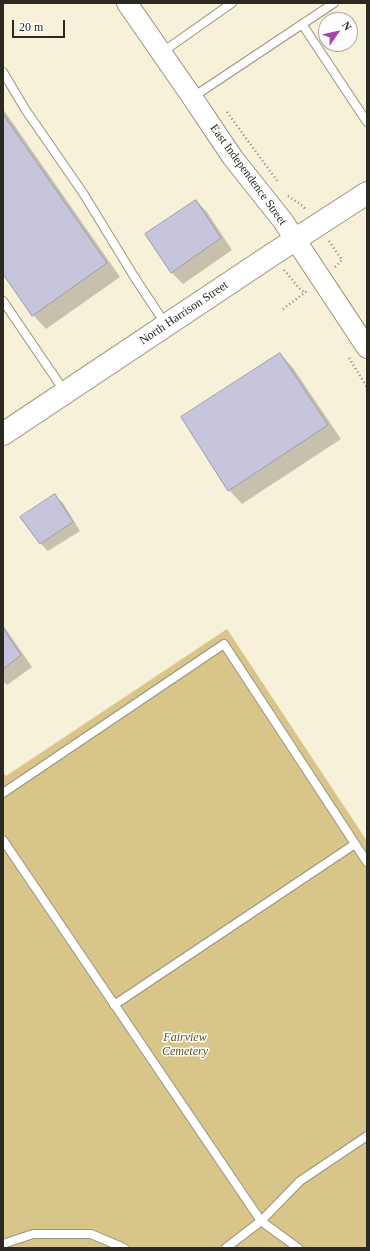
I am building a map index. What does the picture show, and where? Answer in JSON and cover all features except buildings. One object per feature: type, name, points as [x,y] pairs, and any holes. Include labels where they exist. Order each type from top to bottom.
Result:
[{"type":"main road","name":"North Harrison Street","points":[[3,434],[367,193]]},
{"type":"street","name":"East Independence Street","points":[[127,3],[233,158],[283,221],[367,348]]},
{"type":"lane","points":[[161,53],[232,3]]},
{"type":"lane","points":[[192,97],[334,3]]},
{"type":"lane","points":[[302,24],[367,122]]},
{"type":"lane","points":[[3,72],[25,109],[83,193],[135,278],[166,325]]},
{"type":"lane","points":[[3,301],[66,392]]},
{"type":"lane","points":[[3,793],[224,644],[367,862]]},
{"type":"lane","points":[[3,840],[261,1221],[298,1248]]},
{"type":"lane","points":[[114,1005],[355,844]]},
{"type":"lane","points":[[226,1248],[261,1221],[300,1181],[367,1136]]},
{"type":"lane","points":[[3,1244],[33,1234],[91,1234],[124,1248]]},
{"type":"path","points":[[273,254],[299,288],[311,297]]},
{"type":"path","points":[[347,355],[367,387]]},
{"type":"green space","name":"Fairview Cemetery","points":[[227,629],[367,841],[367,1248],[3,1248],[3,772],[6,776]]}]
